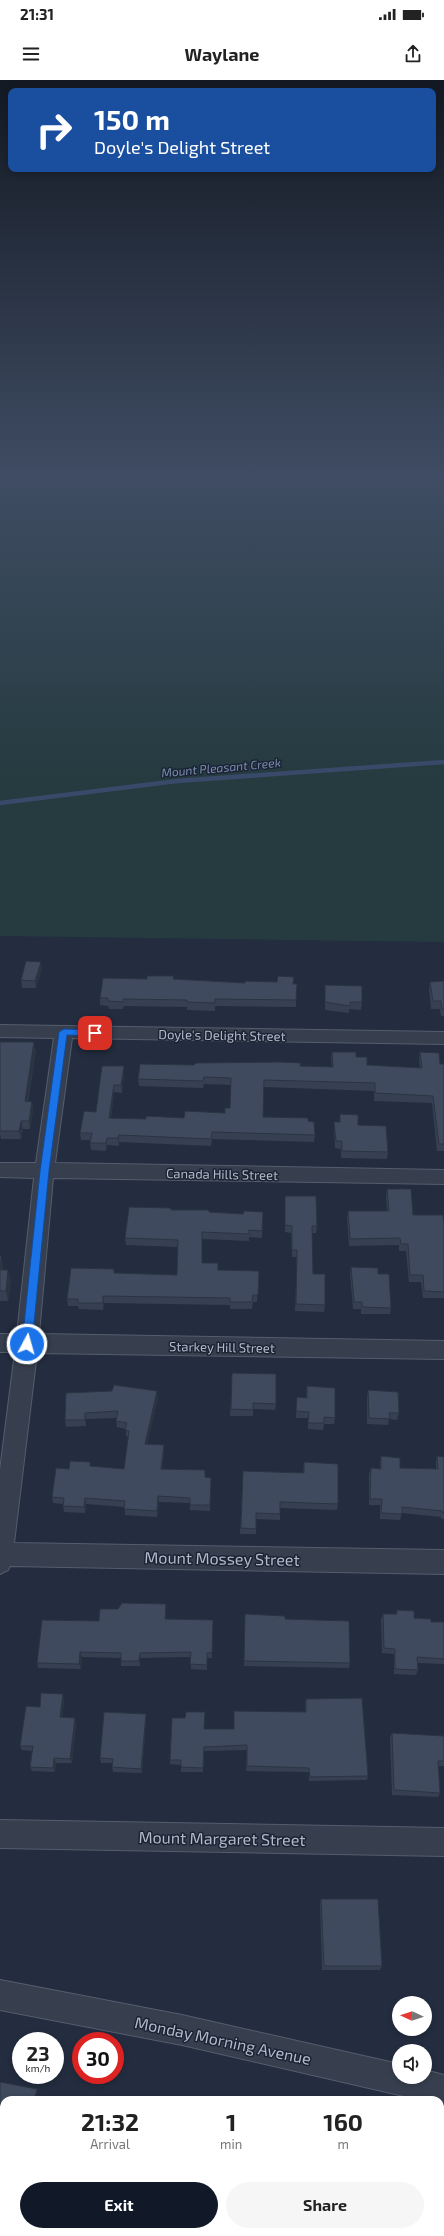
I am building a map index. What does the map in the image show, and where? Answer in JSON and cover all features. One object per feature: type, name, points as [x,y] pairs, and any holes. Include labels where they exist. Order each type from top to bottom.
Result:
[{"type":"street","name":"Doyle's Delight Street","points":[[0,1031],[444,1038]]},
{"type":"street","points":[[0,1557],[27,1344],[44,1171],[64,1032]]},
{"type":"street","name":"Canada Hills Street","points":[[0,1170],[444,1178]]},
{"type":"street","name":"Starkey Hill Street","points":[[0,1343],[444,1350]]},
{"type":"street","name":"Mount Mossey Street","points":[[0,1557],[444,1562]]},
{"type":"street","name":"Mount Margaret Street","points":[[0,1834],[444,1842]]},
{"type":"street","name":"Monday Morning Avenue","points":[[0,1995],[182,2030],[444,2090]]},
{"type":"green space","points":[[0,576],[444,576],[444,942],[0,936]]},
{"type":"building","points":[[26,961],[41,962],[35,981],[21,980]]},
{"type":"building","points":[[147,976],[174,976],[173,979],[245,983],[245,981],[277,982],[278,976],[294,977],[293,984],[297,984],[296,1000],[215,999],[215,1003],[187,1002],[187,1000],[123,999],[123,1002],[108,1001],[108,998],[100,998],[103,978],[147,979]]},
{"type":"building","points":[[444,981],[444,1009],[442,1009],[441,1001],[433,1001],[430,982]]},
{"type":"building","points":[[325,985],[362,986],[362,1002],[350,1002],[350,1006],[325,1002]]},
{"type":"building","points":[[0,1042],[34,1042],[25,1101],[32,1102],[29,1121],[21,1121],[19,1131],[0,1131]]},
{"type":"building","points":[[332,1052],[356,1052],[356,1057],[367,1057],[367,1065],[422,1068],[420,1052],[439,1053],[440,1064],[444,1064],[444,1144],[439,1144],[433,1096],[375,1093],[375,1083],[264,1080],[263,1117],[308,1118],[308,1121],[314,1122],[315,1135],[212,1132],[211,1139],[119,1135],[118,1138],[107,1138],[106,1143],[90,1143],[92,1133],[80,1133],[84,1111],[96,1112],[102,1066],[124,1066],[121,1085],[114,1085],[109,1118],[146,1119],[146,1116],[184,1118],[185,1111],[225,1113],[225,1108],[230,1108],[231,1078],[204,1077],[203,1081],[138,1079],[140,1064],[194,1065],[196,1063],[281,1062],[301,1063],[300,1066],[333,1067]]},
{"type":"building","points":[[340,1114],[358,1115],[358,1125],[386,1126],[388,1152],[342,1151],[342,1141],[336,1141],[334,1122],[340,1122]]},
{"type":"building","points":[[387,1189],[411,1189],[413,1215],[443,1215],[444,1292],[424,1291],[423,1275],[410,1275],[408,1244],[401,1244],[400,1238],[350,1239],[348,1211],[389,1211]]},
{"type":"building","points":[[285,1196],[316,1196],[317,1226],[312,1226],[313,1274],[325,1274],[325,1305],[296,1304],[297,1250],[292,1250],[292,1226],[285,1225]]},
{"type":"building","points":[[129,1207],[171,1208],[171,1210],[209,1210],[209,1212],[243,1214],[244,1211],[263,1212],[262,1231],[249,1230],[249,1234],[202,1232],[202,1263],[218,1263],[218,1270],[259,1271],[258,1295],[253,1295],[252,1302],[230,1302],[230,1298],[103,1296],[103,1303],[78,1303],[78,1299],[67,1299],[71,1268],[114,1269],[114,1273],[177,1275],[178,1240],[125,1238]]},
{"type":"building","points":[[351,1267],[378,1268],[378,1274],[389,1274],[391,1308],[362,1307],[362,1302],[354,1302]]},
{"type":"building","points":[[0,1270],[8,1270],[6,1291],[0,1291]]},
{"type":"building","points":[[232,1373],[276,1374],[276,1404],[253,1403],[253,1410],[231,1409]]},
{"type":"building","points":[[114,1385],[157,1391],[145,1444],[164,1445],[161,1469],[205,1470],[205,1477],[211,1478],[210,1505],[190,1505],[190,1498],[158,1496],[157,1511],[124,1509],[125,1501],[85,1498],[84,1507],[63,1506],[64,1498],[52,1497],[56,1468],[69,1469],[70,1461],[90,1462],[90,1466],[124,1469],[129,1431],[125,1430],[127,1423],[116,1421],[118,1411],[85,1413],[85,1420],[65,1420],[66,1393],[112,1391]]},
{"type":"building","points":[[307,1386],[335,1388],[335,1418],[324,1417],[324,1423],[308,1423],[309,1412],[296,1411],[297,1397],[307,1398]]},
{"type":"building","points":[[368,1390],[398,1392],[399,1413],[389,1413],[390,1419],[369,1418]]},
{"type":"building","points":[[381,1456],[400,1458],[400,1468],[438,1469],[437,1456],[444,1457],[444,1513],[442,1511],[402,1507],[402,1514],[381,1513],[382,1499],[370,1499],[371,1468],[381,1469]]},
{"type":"building","points":[[304,1462],[338,1464],[338,1504],[280,1502],[280,1514],[256,1513],[256,1529],[241,1528],[243,1471],[304,1473]]},
{"type":"building","points":[[122,1603],[166,1604],[165,1619],[213,1620],[212,1653],[207,1653],[207,1665],[190,1664],[191,1652],[140,1653],[139,1661],[121,1661],[121,1653],[80,1652],[79,1664],[37,1663],[42,1620],[99,1621],[100,1609],[118,1609]]},
{"type":"building","points":[[397,1610],[414,1611],[414,1618],[431,1619],[431,1622],[444,1622],[444,1659],[417,1657],[418,1670],[395,1669],[395,1649],[384,1648],[383,1614],[397,1614]]},
{"type":"building","points":[[245,1614],[285,1616],[285,1619],[349,1621],[350,1663],[244,1661]]},
{"type":"building","points":[[41,1693],[63,1694],[60,1717],[75,1718],[70,1759],[54,1758],[53,1768],[30,1767],[33,1746],[20,1746],[26,1706],[40,1707]]},
{"type":"building","points":[[362,1698],[368,1776],[310,1777],[309,1768],[247,1766],[247,1745],[204,1747],[203,1768],[181,1767],[181,1760],[170,1760],[172,1718],[185,1718],[186,1712],[205,1712],[204,1729],[234,1729],[234,1711],[306,1712],[306,1699]]},
{"type":"building","points":[[104,1712],[146,1714],[141,1769],[112,1767],[113,1759],[100,1758]]},
{"type":"building","points":[[392,1733],[444,1736],[444,1761],[438,1761],[440,1793],[394,1790]]},
{"type":"building","points":[[321,1899],[378,1899],[382,1966],[324,1966]]},
{"type":"building","points":[[0,2082],[37,2089],[35,2096],[0,2096]]},
{"type":"waterway","name":"Mount Pleasant Creek","points":[[0,803],[177,781],[444,762]]},
{"type":"route","points":[[27,1344],[44,1171],[64,1032],[95,1033]]}]
